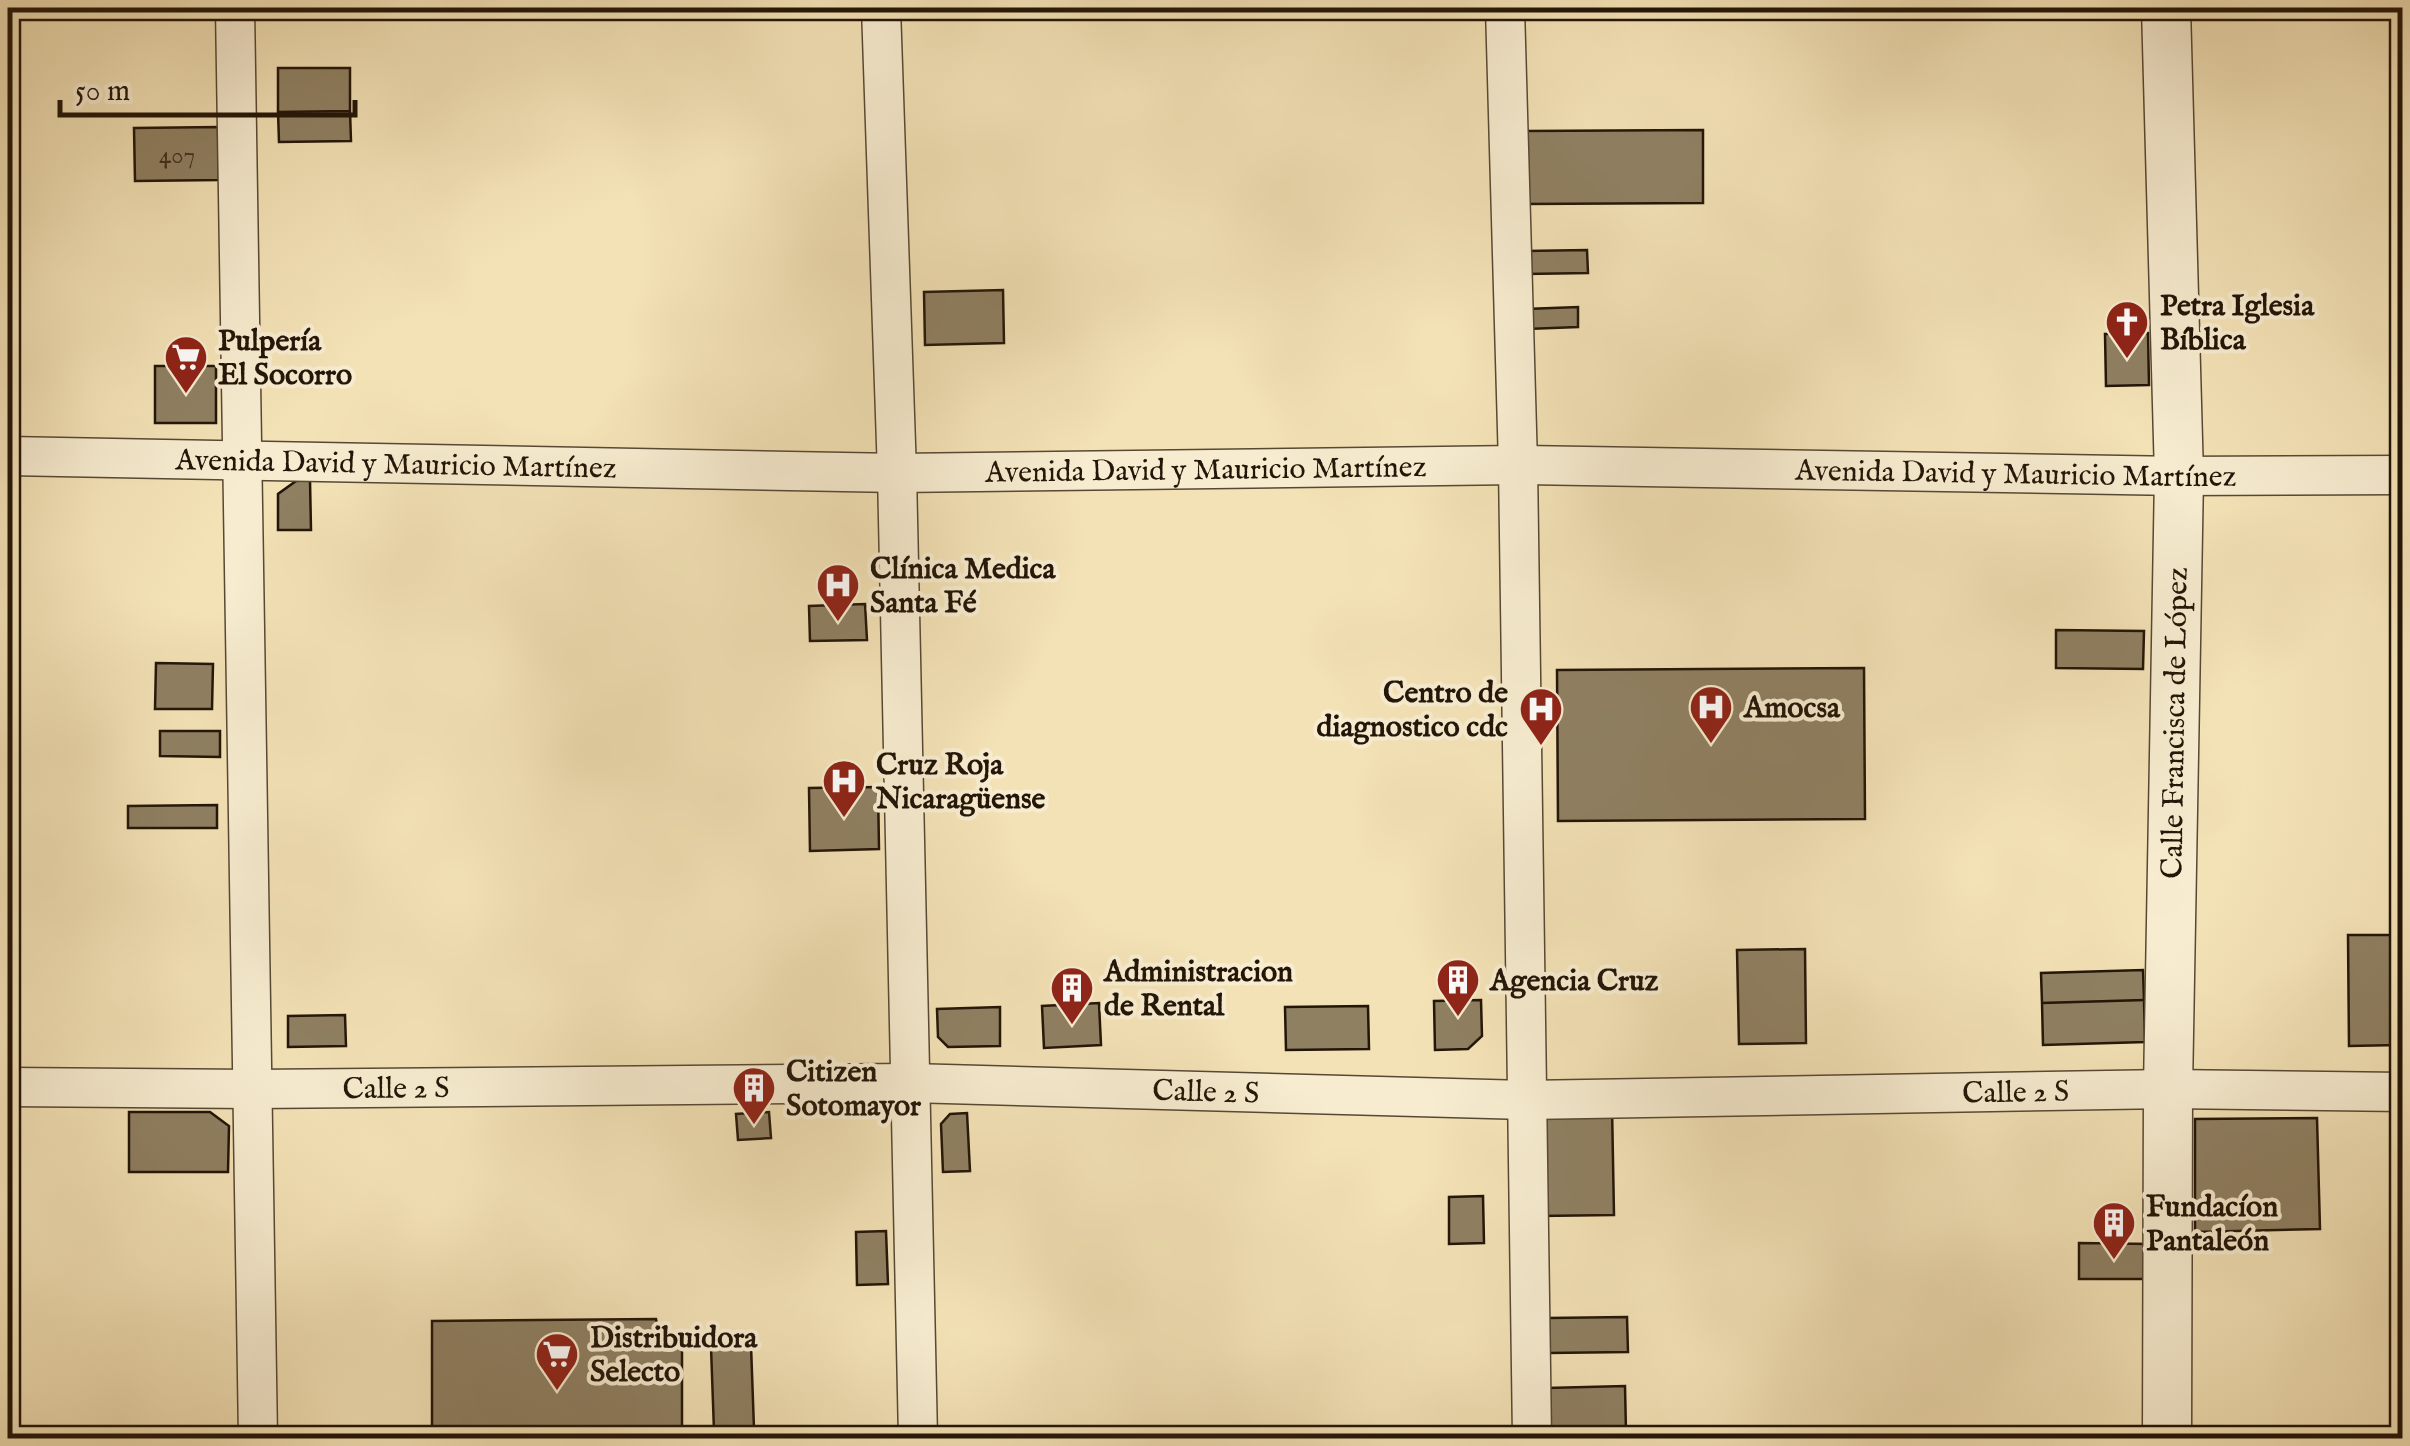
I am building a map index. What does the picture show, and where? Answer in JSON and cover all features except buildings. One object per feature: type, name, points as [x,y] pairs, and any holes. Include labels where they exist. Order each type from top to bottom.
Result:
[{"type":"street","points":[[235,8],[258,1438]]},
{"type":"street","points":[[881,8],[897,473],[918,1438]]},
{"type":"street","points":[[1505,8],[1518,465],[1532,1438]]},
{"type":"street","name":"Calle Francisca de López","points":[[2166,8],[2178,476],[2167,1438]]},
{"type":"street","name":"Avenida David y Mauricio Martínez","points":[[8,456],[897,473],[1518,465],[2178,476],[2402,475]]},
{"type":"street","name":"Calle 2 S","points":[[8,1087],[910,1084],[1526,1100],[2168,1089],[2402,1092]]},
{"type":"place","name":"Petra Iglesia Bíblica","points":[[2127,360]]},
{"type":"place","name":"Pulpería El Socorro","points":[[186,395]]},
{"type":"place","name":"Clínica Medica Santa Fé","points":[[838,623]]},
{"type":"place","name":"Amocsa","points":[[1711,745]]},
{"type":"place","name":"Centro de diagnostico cdc","points":[[1541,747]]},
{"type":"place","name":"Cruz Roja Nicaragüense","points":[[844,819]]},
{"type":"place","name":"Agencia Cruz","points":[[1458,1018]]},
{"type":"place","name":"Administracion de Rental","points":[[1072,1026]]},
{"type":"place","name":"Citizen Sotomayor","points":[[754,1126]]},
{"type":"place","name":"Fundacíon Pantaleón","points":[[2114,1261]]},
{"type":"place","name":"Distribuidora Selecto","points":[[557,1392]]}]
